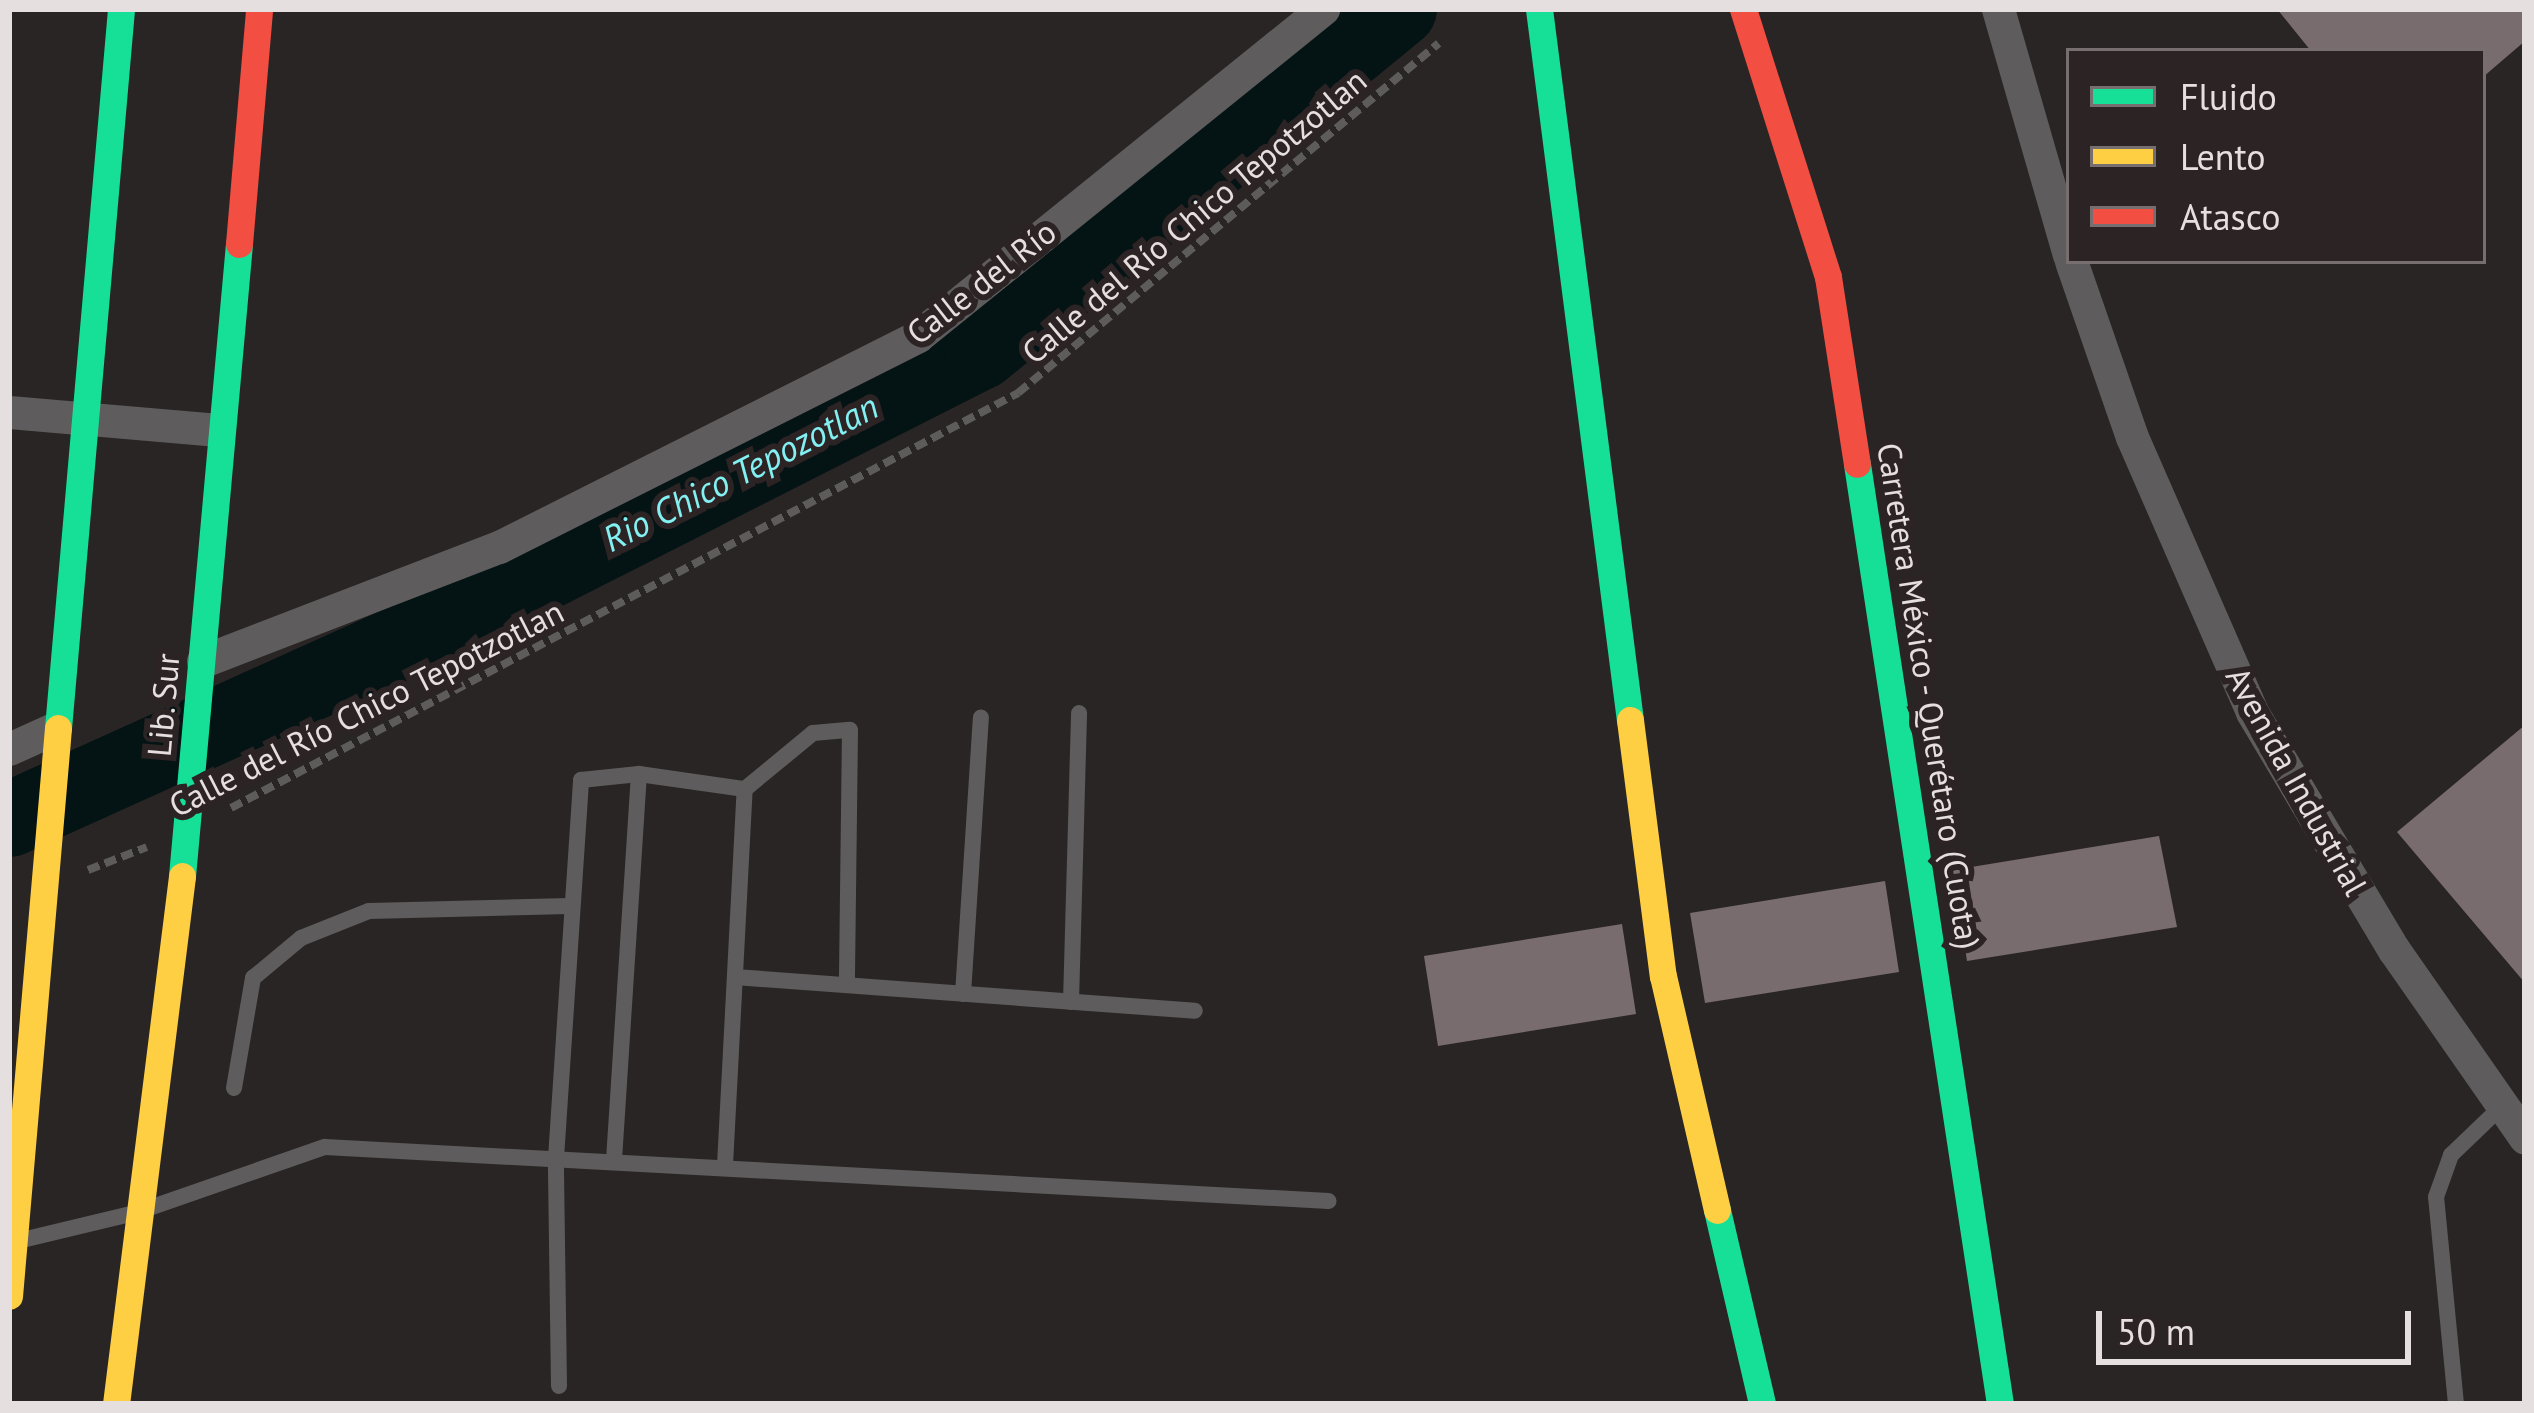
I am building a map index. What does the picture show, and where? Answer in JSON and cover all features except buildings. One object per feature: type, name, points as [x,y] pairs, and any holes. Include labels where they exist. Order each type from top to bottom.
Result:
[{"type":"main road","points":[[9,1296],[46,879],[53,740],[121,9]]},
{"type":"main road","name":"Lib. Sur","points":[[116,1404],[135,1213],[191,801],[218,430],[259,9]]},
{"type":"main road","points":[[1539,9],[1664,976],[1762,1404]]},
{"type":"main road","name":"Carretera México - Querétaro (Cuota)","points":[[1743,9],[1828,277],[2000,1404]]},
{"type":"street","name":"Calle del Río","points":[[202,670],[500,547],[918,336],[1323,9]]},
{"type":"street","name":"Avenida Industrial","points":[[1998,9],[2066,244]]},
{"type":"street","name":"Avenida Industrial","points":[[2072,264],[2132,436],[2252,712],[2499,1109],[2525,1138]]},
{"type":"street","points":[[9,412],[218,430]]},
{"type":"street","points":[[9,749],[53,740]]},
{"type":"lane","points":[[1071,1002],[1079,713]]},
{"type":"lane","points":[[963,994],[981,718]]},
{"type":"lane","points":[[559,1386],[556,1158],[569,906],[581,780],[639,774],[745,789],[813,734],[850,730],[848,986]]},
{"type":"lane","points":[[614,1160],[639,774]]},
{"type":"lane","points":[[725,1165],[745,789]]},
{"type":"lane","points":[[234,1088],[254,978],[301,938],[369,911],[569,906]]},
{"type":"lane","points":[[735,977],[1196,1011]]},
{"type":"lane","points":[[2456,1404],[2436,1198],[2451,1156],[2499,1109]]},
{"type":"lane","points":[[11,1243],[135,1213],[325,1147],[1329,1201]]},
{"type":"path","name":"Calle del Río Chico Tepotzotlan","points":[[46,879],[188,830],[1018,393],[1439,43]]},
{"type":"waterway","name":"Rio Chico Tepozotlan","points":[[9,819],[458,616],[981,351],[1399,9]]},
{"type":"traffic: fast","points":[[58,728],[121,9]]},
{"type":"traffic: fast","points":[[1539,9],[1630,720]]},
{"type":"traffic: fast","points":[[182,876],[239,244]]},
{"type":"traffic: fast","points":[[1857,464],[2000,1404]]},
{"type":"traffic: fast","points":[[1717,1210],[1762,1404]]},
{"type":"traffic: slow","points":[[1630,720],[1663,976],[1717,1210]]},
{"type":"traffic: slow","points":[[9,1296],[58,728]]},
{"type":"traffic: slow","points":[[116,1404],[182,876]]},
{"type":"traffic: jam","points":[[239,244],[259,9]]},
{"type":"traffic: jam","points":[[1743,9],[1828,277],[1857,464]]}]
